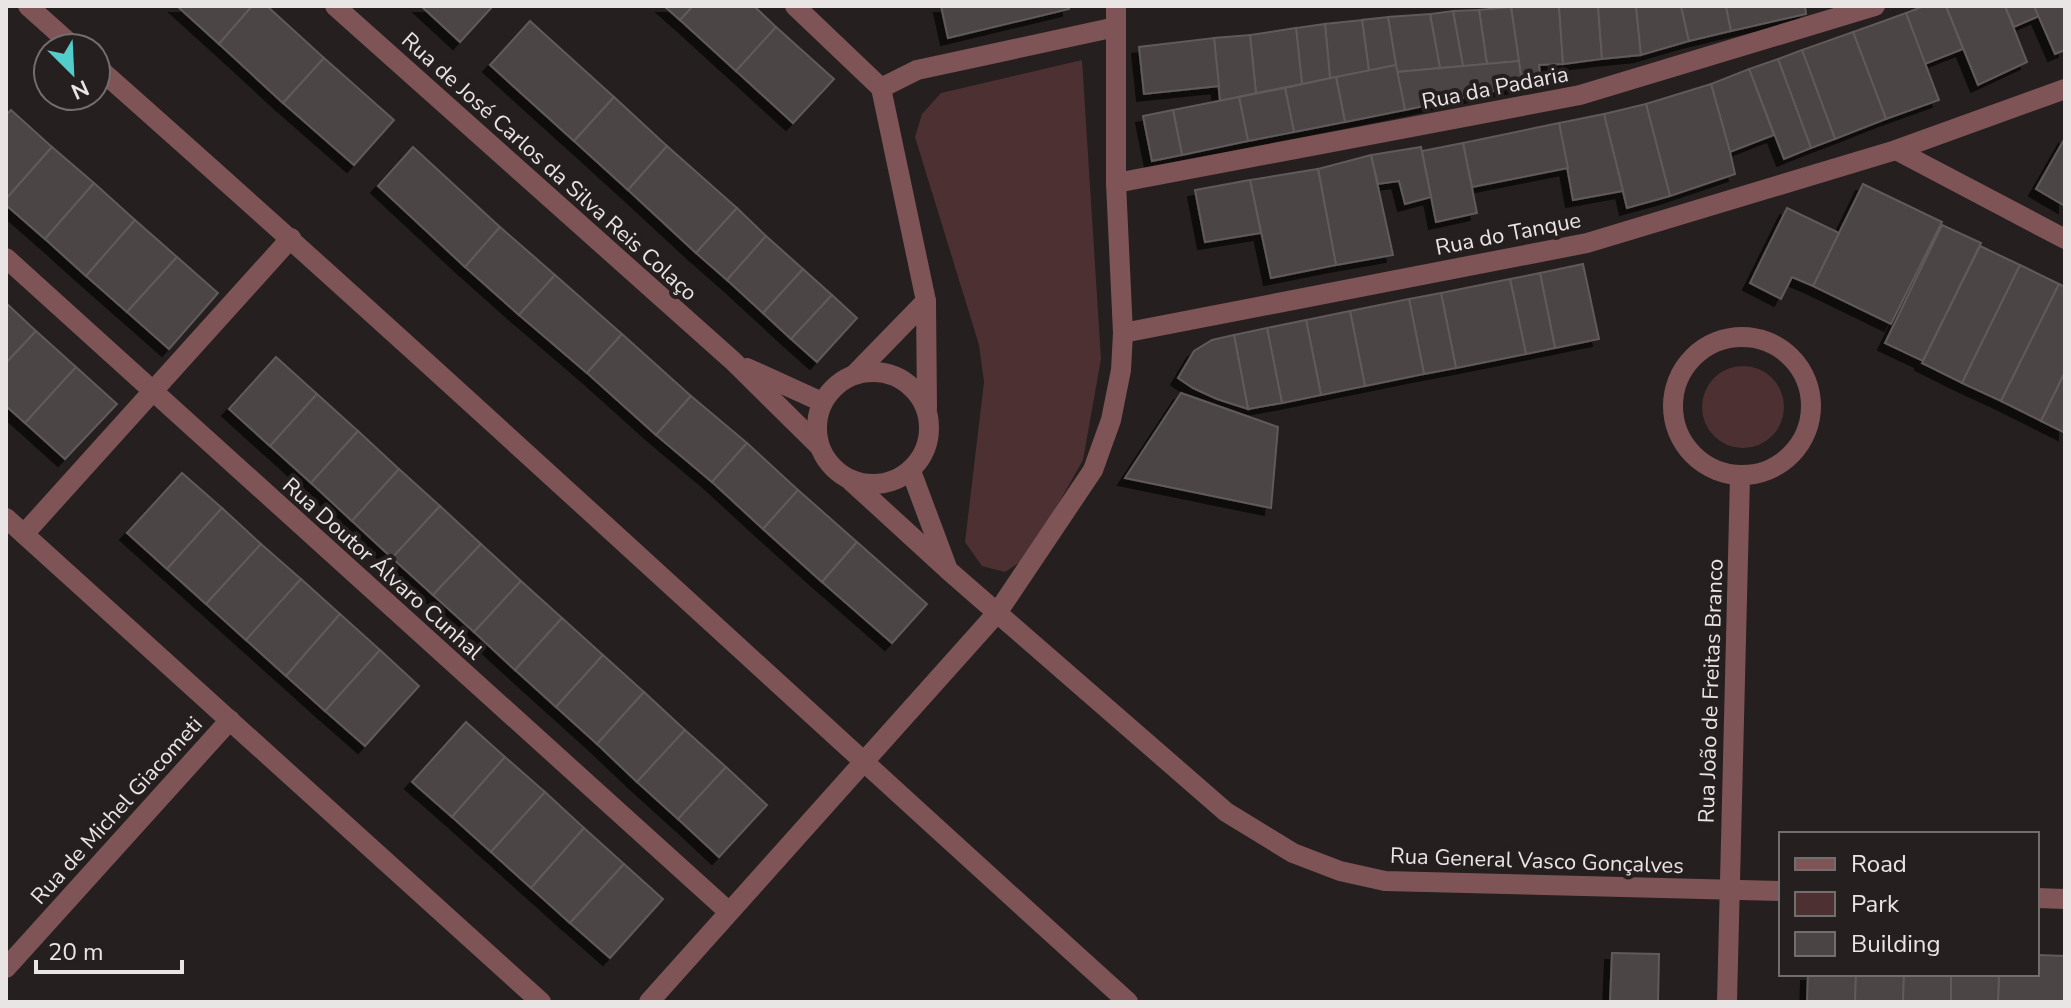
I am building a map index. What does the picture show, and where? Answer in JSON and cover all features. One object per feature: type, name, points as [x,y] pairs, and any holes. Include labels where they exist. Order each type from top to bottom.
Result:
[{"type":"street","points":[[28,6],[57,32]]},
{"type":"street","name":"Rua de José Carlos da Silva Reis Colaço","points":[[335,6],[733,361]]},
{"type":"street","points":[[733,361],[819,446],[830,465],[848,478],[869,485],[891,482],[911,471],[924,453],[929,431],[926,301],[881,88],[795,6]]},
{"type":"street","points":[[881,88],[917,70],[1116,13],[1124,6]]},
{"type":"street","name":"Rua da Padaria","points":[[1116,183],[1580,95],[1875,6]]},
{"type":"street","points":[[649,1002],[997,613],[1093,470],[1111,420],[1121,370],[1123,333],[1116,183],[1116,13]]},
{"type":"street","points":[[112,80],[291,238],[1128,1002]]},
{"type":"street","name":"Rua do Tanque","points":[[1123,333],[1587,243],[1896,150],[2065,89]]},
{"type":"street","points":[[1896,150],[2065,239]]},
{"type":"street","points":[[24,534],[291,238]]},
{"type":"street","name":"Rua Doutor Álvaro Cunhal","points":[[6,258],[729,912]]},
{"type":"street","points":[[819,446],[816,424],[822,402],[835,385],[855,374],[926,301]]},
{"type":"street","points":[[1746,336],[1772,342],[1794,359],[1808,382],[1813,409],[1806,436],[1790,458],[1767,472],[1740,477],[1713,470],[1691,453],[1677,430],[1672,403],[1678,377],[1695,355],[1718,340],[1746,336]]},
{"type":"street","points":[[733,361],[822,402]]},
{"type":"street","points":[[855,374],[877,371],[898,377],[916,391],[927,410]]},
{"type":"street","points":[[911,471],[948,570]]},
{"type":"street","name":"Rua João de Freitas Branco","points":[[1727,1002],[1740,477]]},
{"type":"street","name":"Rua General Vasco Gonçalves","points":[[848,478],[948,570],[1226,812],[1293,853],[1340,871],[1385,881],[1779,891]]},
{"type":"street","points":[[6,518],[541,1002]]},
{"type":"street","name":"Rua de Michel Giacometi","points":[[6,968],[230,720]]},
{"type":"street","points":[[2039,898],[2065,899]]},
{"type":"green space","points":[[1082,60],[1101,359],[1083,460],[1029,556],[1005,572],[982,566],[965,542],[984,382],[979,345],[915,137],[922,114],[941,93]]},
{"type":"green space","points":[[1735,366],[1751,366],[1766,373],[1777,384],[1784,407],[1781,423],[1772,436],[1751,448],[1735,448],[1720,441],[1709,430],[1702,415],[1702,399],[1709,384],[1720,373]]},
{"type":"building","points":[[177,6],[252,6],[219,44]]},
{"type":"building","points":[[252,6],[267,6],[324,58],[283,103],[219,44]]},
{"type":"building","points":[[421,6],[493,6],[460,42]]},
{"type":"building","points":[[664,6],[693,6],[680,20]]},
{"type":"building","points":[[693,6],[754,6],[776,27],[736,71],[680,20]]},
{"type":"building","points":[[941,6],[1069,6],[1069,9],[948,38]]},
{"type":"building","points":[[1559,6],[1563,64],[1539,65],[1541,83],[1522,85],[1511,7]]},
{"type":"building","points":[[1559,6],[1598,6],[1602,59],[1563,64]]},
{"type":"building","points":[[1598,6],[1636,6],[1641,55],[1602,59]]},
{"type":"building","points":[[1636,6],[1681,6],[1689,41],[1641,55]]},
{"type":"building","points":[[1681,6],[1726,6],[1731,31],[1689,41]]},
{"type":"building","points":[[1726,6],[1805,6],[1806,14],[1731,31]]},
{"type":"building","points":[[1924,6],[1946,6],[1963,49],[1925,64],[1906,13]]},
{"type":"building","points":[[1946,6],[2005,6],[2027,62],[1978,85]]},
{"type":"building","points":[[2005,6],[2034,6],[2039,16],[2014,27]]},
{"type":"building","points":[[2034,6],[2065,6],[2065,50],[2055,54]]},
{"type":"building","points":[[1511,7],[1519,61],[1487,64],[1479,10]]},
{"type":"building","points":[[1479,10],[1487,64],[1463,66],[1453,11]]},
{"type":"building","points":[[1453,11],[1463,66],[1440,68],[1430,14]]},
{"type":"building","points":[[1906,13],[1939,100],[1886,119],[1853,32]]},
{"type":"building","points":[[1430,14],[1440,68],[1397,72],[1388,17]]},
{"type":"building","points":[[1388,17],[1396,65],[1369,71],[1362,20]]},
{"type":"building","points":[[1362,20],[1369,71],[1330,78],[1325,24]]},
{"type":"building","points":[[530,21],[614,97],[574,141],[490,65]]},
{"type":"building","points":[[1325,24],[1330,78],[1302,84],[1296,28]]},
{"type":"building","points":[[776,27],[834,79],[793,123],[736,71]]},
{"type":"building","points":[[1296,28],[1302,84],[1256,93],[1250,35]]},
{"type":"building","points":[[1853,32],[1886,119],[1835,139],[1802,50]]},
{"type":"building","points":[[1250,35],[1256,93],[1220,101],[1214,38]]},
{"type":"building","points":[[1214,38],[1219,86],[1144,94],[1139,47]]},
{"type":"building","points":[[1802,50],[1835,139],[1811,148],[1778,59]]},
{"type":"building","points":[[324,58],[394,120],[354,165],[283,103]]},
{"type":"building","points":[[1778,59],[1811,148],[1784,159],[1749,69]]},
{"type":"building","points":[[1519,61],[1522,85],[1405,110],[1397,72]]},
{"type":"building","points":[[1396,65],[1405,110],[1345,122],[1336,77]]},
{"type":"building","points":[[1749,69],[1774,135],[1730,152],[1711,84]]},
{"type":"building","points":[[1336,77],[1345,122],[1294,132],[1285,88]]},
{"type":"building","points":[[1711,84],[1735,174],[1670,196],[1646,104]]},
{"type":"building","points":[[1285,88],[1294,132],[1248,141],[1239,97]]},
{"type":"building","points":[[614,97],[667,146],[628,190],[574,141]]},
{"type":"building","points":[[1239,97],[1248,141],[1182,155],[1173,110]]},
{"type":"building","points":[[1646,104],[1670,196],[1627,208],[1604,114]]},
{"type":"building","points":[[11,110],[52,147],[6,199],[6,115]]},
{"type":"building","points":[[1173,110],[1182,155],[1152,161],[1143,116]]},
{"type":"building","points":[[1604,114],[1623,191],[1573,200],[1559,123]]},
{"type":"building","points":[[1559,123],[1568,168],[1472,187],[1463,143]]},
{"type":"building","points":[[2065,138],[2065,206],[2036,189]]},
{"type":"building","points":[[1463,143],[1477,213],[1436,222],[1422,151]]},
{"type":"building","points":[[667,146],[737,208],[696,253],[628,190]]},
{"type":"building","points":[[52,147],[94,183],[45,239],[6,205],[6,199]]},
{"type":"building","points":[[413,147],[500,227],[465,267],[378,186]]},
{"type":"building","points":[[1421,147],[1431,197],[1405,204],[1399,181],[1378,184],[1371,155]]},
{"type":"building","points":[[1371,155],[1393,255],[1336,265],[1318,169]]},
{"type":"building","points":[[1318,169],[1336,265],[1271,278],[1250,180]]},
{"type":"building","points":[[1250,180],[1261,233],[1205,242],[1195,190]]},
{"type":"building","points":[[94,183],[135,220],[86,276],[45,239]]},
{"type":"building","points":[[1863,184],[1942,222],[1891,324],[1813,286]]},
{"type":"building","points":[[737,208],[766,236],[727,280],[696,253]]},
{"type":"building","points":[[1787,208],[1839,233],[1813,286],[1792,277],[1781,299],[1750,283]]},
{"type":"building","points":[[135,220],[177,257],[127,312],[86,276]]},
{"type":"building","points":[[1942,225],[1981,243],[1923,361],[1885,343]]},
{"type":"building","points":[[500,227],[555,275],[519,315],[465,267]]},
{"type":"building","points":[[766,236],[803,269],[763,313],[727,280]]},
{"type":"building","points":[[1980,246],[2020,265],[1962,383],[1922,363]]},
{"type":"building","points":[[177,257],[218,293],[169,349],[127,312]]},
{"type":"building","points":[[1583,264],[1599,339],[1555,348],[1540,273]]},
{"type":"building","points":[[2020,265],[2059,284],[2001,401],[1962,383]]},
{"type":"building","points":[[803,269],[832,295],[791,339],[763,313]]},
{"type":"building","points":[[1540,273],[1555,348],[1526,354],[1510,279]]},
{"type":"building","points":[[555,275],[622,334],[587,373],[519,315]]},
{"type":"building","points":[[1510,279],[1526,354],[1456,368],[1441,293]]},
{"type":"building","points":[[2059,284],[2065,287],[2065,372],[2041,421],[2001,401]]},
{"type":"building","points":[[1441,293],[1456,368],[1424,374],[1409,299]]},
{"type":"building","points":[[832,295],[857,318],[817,362],[791,339]]},
{"type":"building","points":[[1409,299],[1424,374],[1365,386],[1350,311]]},
{"type":"building","points":[[6,303],[36,331],[6,363]]},
{"type":"building","points":[[1350,311],[1365,386],[1321,395],[1306,320]]},
{"type":"building","points":[[1306,320],[1321,395],[1282,403],[1267,328]]},
{"type":"building","points":[[1267,328],[1282,403],[1248,409],[1234,335]]},
{"type":"building","points":[[36,331],[76,367],[25,423],[6,406],[6,363]]},
{"type":"building","points":[[622,334],[691,396],[656,435],[587,373]]},
{"type":"building","points":[[1234,335],[1248,409],[1217,399],[1178,378],[1194,351],[1212,340]]},
{"type":"building","points":[[276,357],[317,394],[270,446],[229,409]]},
{"type":"building","points":[[76,367],[117,404],[65,459],[25,423]]},
{"type":"building","points":[[2065,372],[2065,433],[2041,421]]},
{"type":"building","points":[[1181,393],[1278,427],[1271,508],[1125,478]]},
{"type":"building","points":[[317,394],[358,431],[311,483],[270,446]]},
{"type":"building","points":[[691,396],[747,443],[712,482],[656,435]]},
{"type":"building","points":[[358,431],[399,469],[352,521],[311,483]]},
{"type":"building","points":[[747,443],[798,490],[763,529],[712,482]]},
{"type":"building","points":[[399,469],[440,506],[392,558],[352,521]]},
{"type":"building","points":[[182,473],[222,508],[167,569],[127,533]]},
{"type":"building","points":[[798,490],[857,542],[822,582],[763,529]]},
{"type":"building","points":[[440,506],[481,544],[433,595],[392,558]]},
{"type":"building","points":[[222,508],[261,544],[206,604],[167,569]]},
{"type":"building","points":[[857,542],[927,604],[892,643],[822,582]]},
{"type":"building","points":[[261,544],[301,579],[246,640],[206,604]]},
{"type":"building","points":[[481,544],[521,581],[474,632],[433,595]]},
{"type":"building","points":[[301,579],[340,614],[286,676],[246,640]]},
{"type":"building","points":[[521,581],[562,618],[515,670],[474,632]]},
{"type":"building","points":[[340,614],[380,650],[325,711],[286,676]]},
{"type":"building","points":[[562,618],[603,655],[556,707],[515,670]]},
{"type":"building","points":[[380,650],[419,686],[365,746],[325,711]]},
{"type":"building","points":[[603,655],[644,692],[597,744],[556,707]]},
{"type":"building","points":[[644,692],[685,730],[637,782],[597,744]]},
{"type":"building","points":[[466,722],[505,757],[452,817],[412,782]]},
{"type":"building","points":[[685,730],[726,767],[678,819],[637,782]]},
{"type":"building","points":[[505,757],[545,792],[491,852],[452,817]]},
{"type":"building","points":[[726,767],[767,805],[719,857],[678,819]]},
{"type":"building","points":[[545,792],[584,828],[531,888],[491,852]]},
{"type":"building","points":[[584,828],[624,864],[570,923],[531,888]]},
{"type":"building","points":[[624,864],[663,899],[610,958],[570,923]]},
{"type":"building","points":[[1612,953],[1659,954],[1658,1002],[1610,1002]]},
{"type":"building","points":[[2039,955],[2065,956],[2065,1002],[1998,1002],[1999,976],[2039,976]]},
{"type":"building","points":[[1808,976],[1856,976],[1855,1002],[1807,1002]]},
{"type":"building","points":[[1856,976],[1904,976],[1903,1002],[1855,1002]]},
{"type":"building","points":[[1904,976],[1951,976],[1951,1002],[1903,1002]]},
{"type":"building","points":[[1951,976],[1999,976],[1998,1002],[1951,1002]]}]
